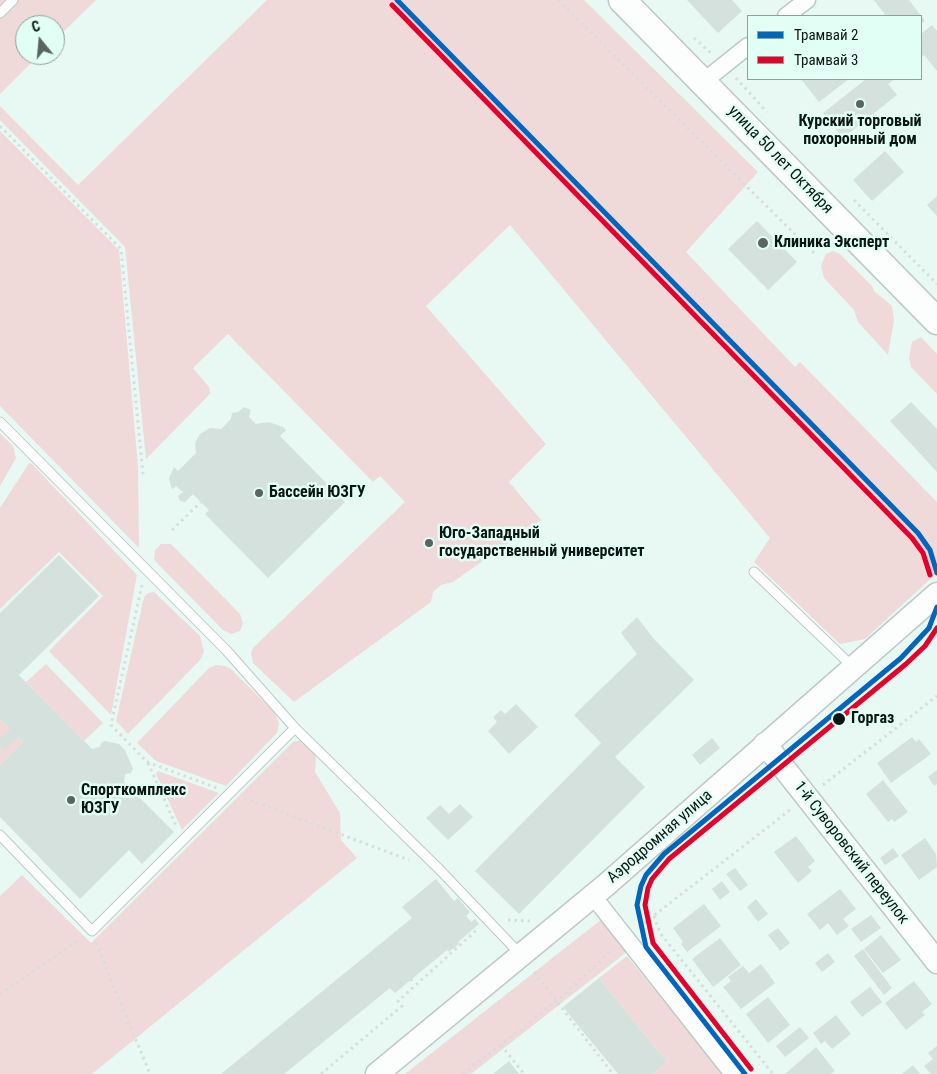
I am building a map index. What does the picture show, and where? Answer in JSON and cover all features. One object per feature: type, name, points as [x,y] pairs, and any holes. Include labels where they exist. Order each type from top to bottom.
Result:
[{"type":"main road","name":"улица 50 лет Октября","points":[[630,5],[937,321]]},
{"type":"street","points":[[787,15],[807,0]]},
{"type":"street","points":[[703,82],[747,47]]},
{"type":"street","name":"Аэродромная улица","points":[[377,1074],[593,896],[765,744],[935,602]]},
{"type":"street","name":"1-й Суворовский переулок","points":[[765,744],[937,962]]},
{"type":"street","points":[[593,896],[732,1074]]},
{"type":"lane","points":[[0,13],[13,0]]},
{"type":"lane","points":[[0,422],[227,651],[295,728],[439,869],[520,955]]},
{"type":"lane","points":[[754,572],[854,668]]},
{"type":"lane","points":[[0,835],[92,931],[295,728]]},
{"type":"path","points":[[558,0],[815,254]]},
{"type":"path","points":[[689,33],[724,66],[772,117]]},
{"type":"path","points":[[0,126],[121,249],[143,474]]},
{"type":"path","points":[[850,196],[937,284]]},
{"type":"path","points":[[172,530],[201,502]]},
{"type":"path","points":[[146,569],[112,725],[147,762],[183,841]]},
{"type":"path","points":[[463,1074],[557,1001],[626,937],[937,696]]},
{"type":"path","points":[[147,762],[410,861]]},
{"type":"path","points":[[654,916],[660,933],[773,1074]]},
{"type":"path","points":[[321,1074],[403,1005],[398,1000],[481,927],[486,920]]},
{"type":"path","points":[[0,994],[92,931],[150,1074]]},
{"type":"path","points":[[520,955],[613,1074]]},
{"type":"path","points":[[501,1045],[524,1074]]},
{"type":"shaded area","points":[[0,0],[96,0],[65,30],[65,15],[15,15],[15,65],[29,65],[0,94]]},
{"type":"shaded area","points":[[267,0],[584,0],[758,172],[686,252],[795,367],[800,362],[937,502],[937,573],[865,639],[840,644],[754,562],[770,538],[510,225],[426,306],[546,444],[509,482],[541,520],[453,582],[441,585],[433,592],[431,602],[294,702],[253,663],[251,653],[253,648],[405,502],[380,476],[373,482],[228,334],[193,368],[209,387],[210,393],[146,459],[125,247],[0,120],[0,106],[78,185]]},
{"type":"shaded area","points":[[0,131],[119,250],[138,467],[139,548],[0,406]]},
{"type":"shaded area","points":[[833,251],[840,254],[872,286],[874,291],[892,306],[894,320],[888,355],[858,322],[854,310],[824,278],[821,266],[826,254]]},
{"type":"shaded area","points":[[921,337],[937,354],[937,394],[911,367],[909,358],[912,342]]},
{"type":"shaded area","points":[[0,433],[13,446],[16,458],[0,486]]},
{"type":"shaded area","points":[[29,463],[137,575],[111,715],[49,651],[103,596],[59,552],[0,609],[0,508]]},
{"type":"shaded area","points":[[161,544],[171,544],[240,614],[243,623],[240,631],[231,634],[223,630],[157,563],[154,559],[155,550]]},
{"type":"shaded area","points":[[154,592],[200,636],[204,651],[201,659],[128,734],[116,721],[144,597],[148,593]]},
{"type":"shaded area","points":[[46,664],[103,723],[84,741],[26,682]]},
{"type":"shaded area","points":[[216,665],[231,669],[275,713],[279,723],[277,733],[226,786],[156,761],[137,743],[209,668]]},
{"type":"shaded area","points":[[0,719],[23,742],[0,765]]},
{"type":"shaded area","points":[[301,740],[316,754],[315,772],[340,813],[341,840],[357,858],[92,1074],[0,1074],[0,896],[22,875],[91,943],[293,742]]},
{"type":"shaded area","points":[[158,771],[219,793],[182,830],[156,774]]},
{"type":"shaded area","points":[[602,919],[628,951],[471,1074],[405,1074]]},
{"type":"shaded area","points":[[627,956],[724,1074],[652,1074],[667,1062],[599,978]]},
{"type":"building","points":[[687,0],[732,0],[742,11],[718,33]]},
{"type":"building","points":[[874,0],[909,0],[920,15],[885,15]]},
{"type":"building","points":[[932,25],[937,31],[937,71],[924,55],[922,57],[922,33]]},
{"type":"building","points":[[802,80],[848,80],[819,102]]},
{"type":"building","name":"Курский торговый похоронный дом","points":[[865,80],[894,80],[888,84],[897,95],[843,138],[823,113]]},
{"type":"building","points":[[885,151],[904,172],[872,201],[853,180]]},
{"type":"building","points":[[937,196],[937,216],[927,205]]},
{"type":"building","points":[[757,221],[797,262],[768,290],[728,249]]},
{"type":"building","points":[[911,402],[937,429],[937,472],[890,421]]},
{"type":"building","name":"Бассейн ЮЗГУ","points":[[244,407],[251,410],[249,417],[256,424],[269,422],[283,427],[286,430],[280,436],[345,502],[268,578],[205,514],[209,510],[193,494],[185,502],[180,501],[178,496],[183,492],[176,486],[173,489],[171,487],[169,478],[174,467],[178,471],[196,453],[195,443],[200,434],[210,428],[221,429],[231,419],[232,413],[238,412]]},
{"type":"building","name":"Спорткомплекс ЮЗГУ","points":[[59,555],[99,596],[19,675],[92,749],[100,747],[101,743],[105,741],[119,744],[125,750],[133,769],[131,773],[125,774],[124,782],[174,832],[142,864],[129,850],[80,899],[0,817],[0,765],[23,742],[18,737],[5,750],[0,745],[0,739],[10,729],[0,719],[0,613]]},
{"type":"building","points":[[637,617],[653,638],[694,680],[615,757],[645,787],[519,914],[475,871],[601,743],[574,715],[637,654],[621,633]]},
{"type":"building","points":[[516,704],[538,727],[509,754],[488,731],[497,722],[493,717],[501,710],[505,714]]},
{"type":"building","points":[[912,737],[916,742],[919,739],[931,754],[891,783],[877,763]]},
{"type":"building","points":[[712,738],[720,748],[700,765],[692,755]]},
{"type":"building","points":[[937,770],[937,784],[934,786],[928,777]]},
{"type":"building","points":[[883,780],[908,812],[894,822],[892,819],[888,822],[866,794]]},
{"type":"building","points":[[460,804],[473,817],[448,840],[426,818],[440,805],[449,814]]},
{"type":"building","points":[[796,836],[815,861],[808,867],[812,871],[798,883],[774,852]]},
{"type":"building","points":[[925,838],[936,854],[937,867],[919,880],[901,855]]},
{"type":"building","points":[[893,848],[899,856],[885,865],[880,858]]},
{"type":"building","points":[[735,868],[748,885],[740,891],[726,874]]},
{"type":"building","points":[[436,879],[454,901],[458,898],[470,912],[466,916],[471,922],[475,919],[479,924],[458,942],[459,944],[449,952],[447,950],[395,993],[390,988],[284,1074],[221,1074],[412,918],[402,907]]},
{"type":"building","points":[[722,881],[730,892],[720,900],[712,889]]},
{"type":"building","points":[[840,889],[856,909],[843,919],[849,926],[837,935],[828,923],[820,930],[807,914]]},
{"type":"building","points":[[756,899],[768,914],[758,922],[747,907]]},
{"type":"building","points":[[704,904],[721,926],[687,952],[681,944],[683,942],[673,928]]},
{"type":"building","points":[[871,915],[881,928],[861,942],[851,929]]},
{"type":"building","points":[[778,928],[790,943],[780,951],[768,935]]},
{"type":"building","points":[[881,935],[901,960],[883,973],[864,949]]},
{"type":"building","points":[[720,938],[741,965],[713,987],[692,959]]},
{"type":"building","points":[[863,949],[892,988],[884,995],[854,956]]},
{"type":"building","points":[[828,953],[835,962],[822,972],[815,963]]},
{"type":"building","points":[[761,964],[775,983],[741,1009],[723,987],[731,981],[728,977],[743,966],[749,973]]},
{"type":"building","points":[[599,978],[667,1062],[652,1074],[618,1074],[563,1007]]},
{"type":"building","points":[[914,981],[932,1004],[922,1012],[925,1015],[906,1030],[885,1003]]},
{"type":"building","points":[[870,987],[882,1002],[862,1017],[850,1002]]},
{"type":"building","points":[[768,997],[790,1025],[768,1043],[746,1014]]},
{"type":"building","points":[[836,1015],[851,1034],[832,1049],[825,1041],[821,1044],[813,1033]]},
{"type":"building","points":[[800,1027],[809,1038],[785,1057],[776,1046]]},
{"type":"building","points":[[937,1046],[937,1074],[931,1074],[924,1066],[933,1059],[928,1053]]},
{"type":"building","points":[[816,1047],[835,1071],[831,1074],[785,1074]]},
{"type":"building","points":[[509,1061],[519,1074],[493,1074]]},
{"type":"building","points":[[913,1065],[920,1074],[902,1074]]},
{"type":"tram line","name":"2","points":[[397,0],[918,533],[930,550],[937,573]]},
{"type":"tram line","name":"3","points":[[392,5],[912,538],[923,553],[930,575]]},
{"type":"tram line","name":"2","points":[[745,1074],[646,947],[637,905],[641,886],[646,875],[664,854],[901,658],[929,628],[937,607]]},
{"type":"tram line","name":"3","points":[[751,1069],[653,943],[645,905],[648,888],[652,879],[669,859],[906,664],[925,646],[937,628]]},
{"type":"place","name":"Курский торговый похоронный дом","points":[[860,104]]},
{"type":"place","name":"Клиника Эксперт","points":[[763,243]]},
{"type":"place","name":"Бассейн ЮЗГУ","points":[[259,493]]},
{"type":"place","name":"Юго-Западный государственный университет","points":[[429,543]]},
{"type":"place","name":"Горгаз","points":[[839,719]]},
{"type":"place","name":"Спорткомплекс ЮЗГУ","points":[[71,800]]}]
